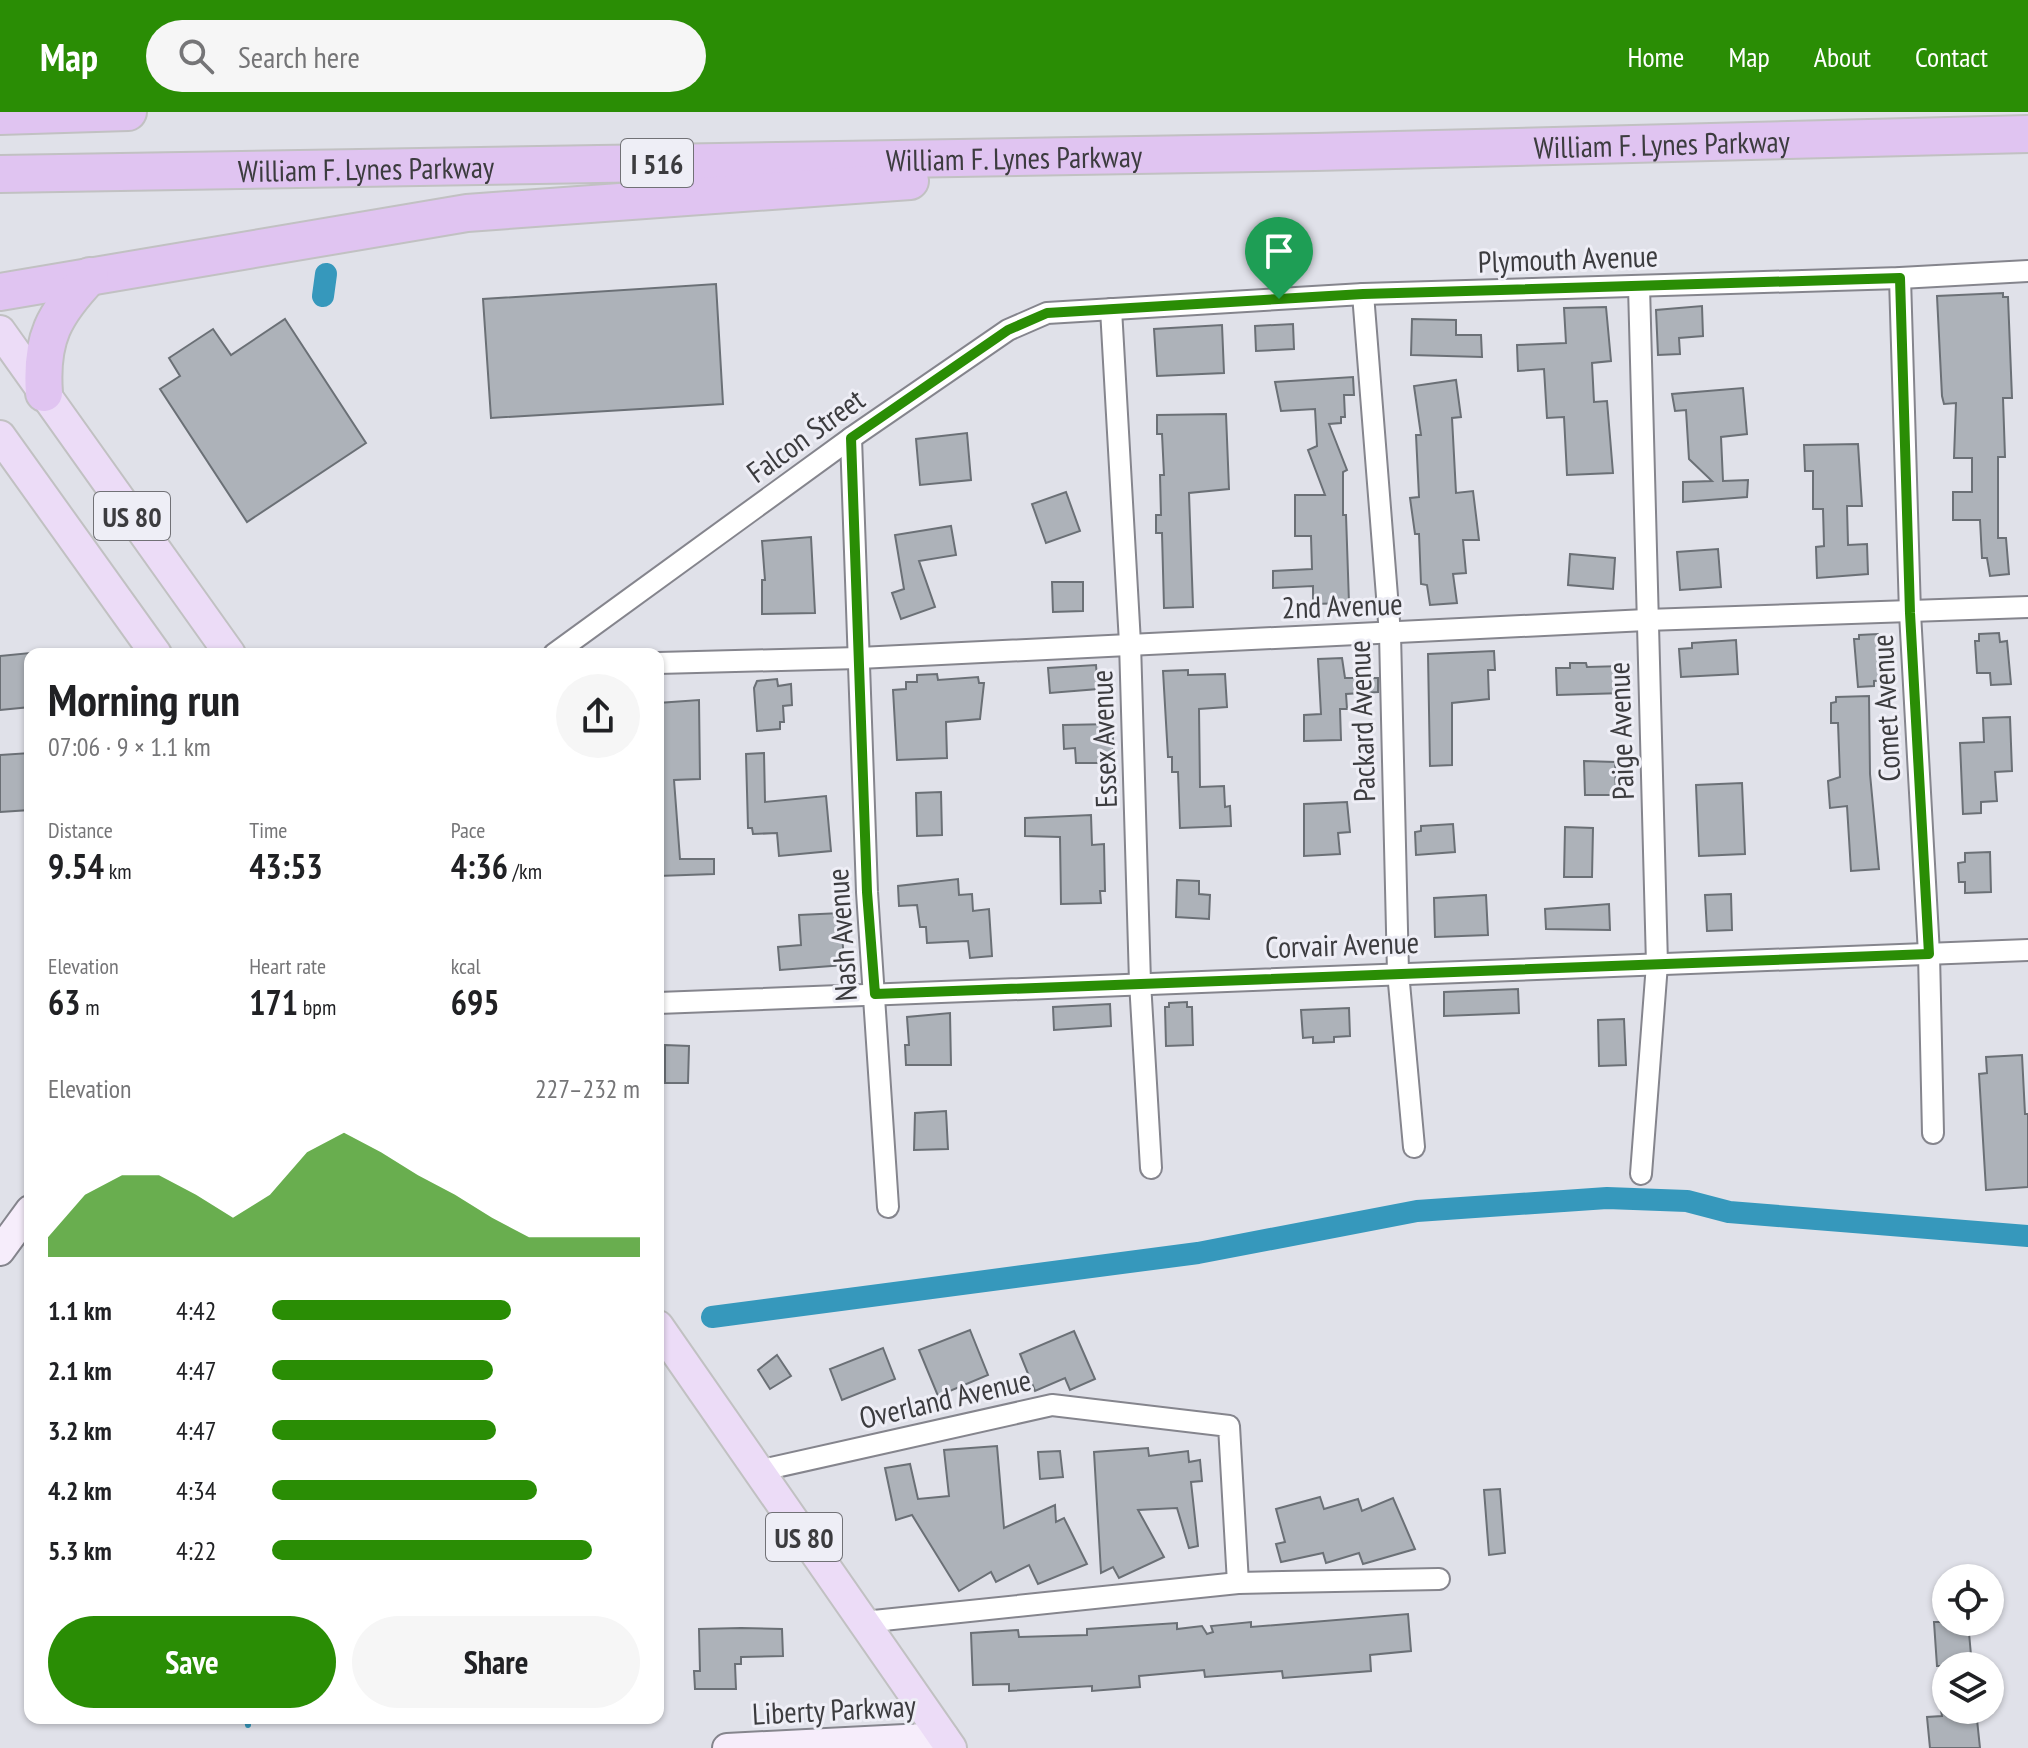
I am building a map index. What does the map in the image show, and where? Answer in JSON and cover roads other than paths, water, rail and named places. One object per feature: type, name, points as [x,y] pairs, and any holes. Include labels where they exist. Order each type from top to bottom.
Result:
[{"type":"highway","points":[[0,116],[128,112]]},
{"type":"highway","name":"William F. Lynes Parkway","points":[[0,174],[1315,152],[2028,134]]},
{"type":"highway","points":[[0,292],[467,213],[1315,152]]},
{"type":"highway","points":[[44,393],[42,364],[52,322],[90,276]]},
{"type":"main road","points":[[0,331],[44,393]]},
{"type":"main road","name":"US 80","points":[[44,393],[226,648]]},
{"type":"main road","name":"US 80","points":[[0,436],[152,648]]},
{"type":"main road","name":"US 80","points":[[664,1335],[948,1743]]},
{"type":"street","name":"Plymouth Avenue","points":[[1111,309],[1363,294],[1900,278],[2028,271]]},
{"type":"street","name":"Comet Avenue","points":[[1900,278],[1910,613],[1929,954],[1933,1133]]},
{"type":"street","name":"Paige Avenue","points":[[1639,286],[1657,964],[1641,1174]]},
{"type":"street","name":"Packard Avenue","points":[[1363,294],[1390,634],[1398,972],[1414,1147]]},
{"type":"street","name":"Falcon Street","points":[[562,648],[851,438],[1008,330],[1047,313],[1111,309]]},
{"type":"street","name":"Essex Avenue","points":[[1111,309],[1130,643],[1140,982],[1151,1168]]},
{"type":"street","name":"Nash Avenue","points":[[851,438],[875,994],[888,1207]]},
{"type":"street","name":"2nd Avenue","points":[[664,663],[859,658],[1646,620],[2028,607]]},
{"type":"street","name":"Corvair Avenue","points":[[664,1003],[2028,950]]},
{"type":"street","points":[[0,1251],[24,1218]]},
{"type":"street","name":"Overland Avenue","points":[[758,1471],[1052,1405],[1229,1426],[1238,1583]]},
{"type":"street","points":[[864,1622],[1238,1583],[1439,1579]]},
{"type":"street","name":"Liberty Parkway","points":[[727,1748],[948,1743]]},
{"type":"waterway","points":[[323,296],[326,274]]},
{"type":"waterway","points":[[712,1317],[1198,1253],[1417,1211],[1607,1198],[1687,1201],[1729,1212],[2028,1236]]}]
